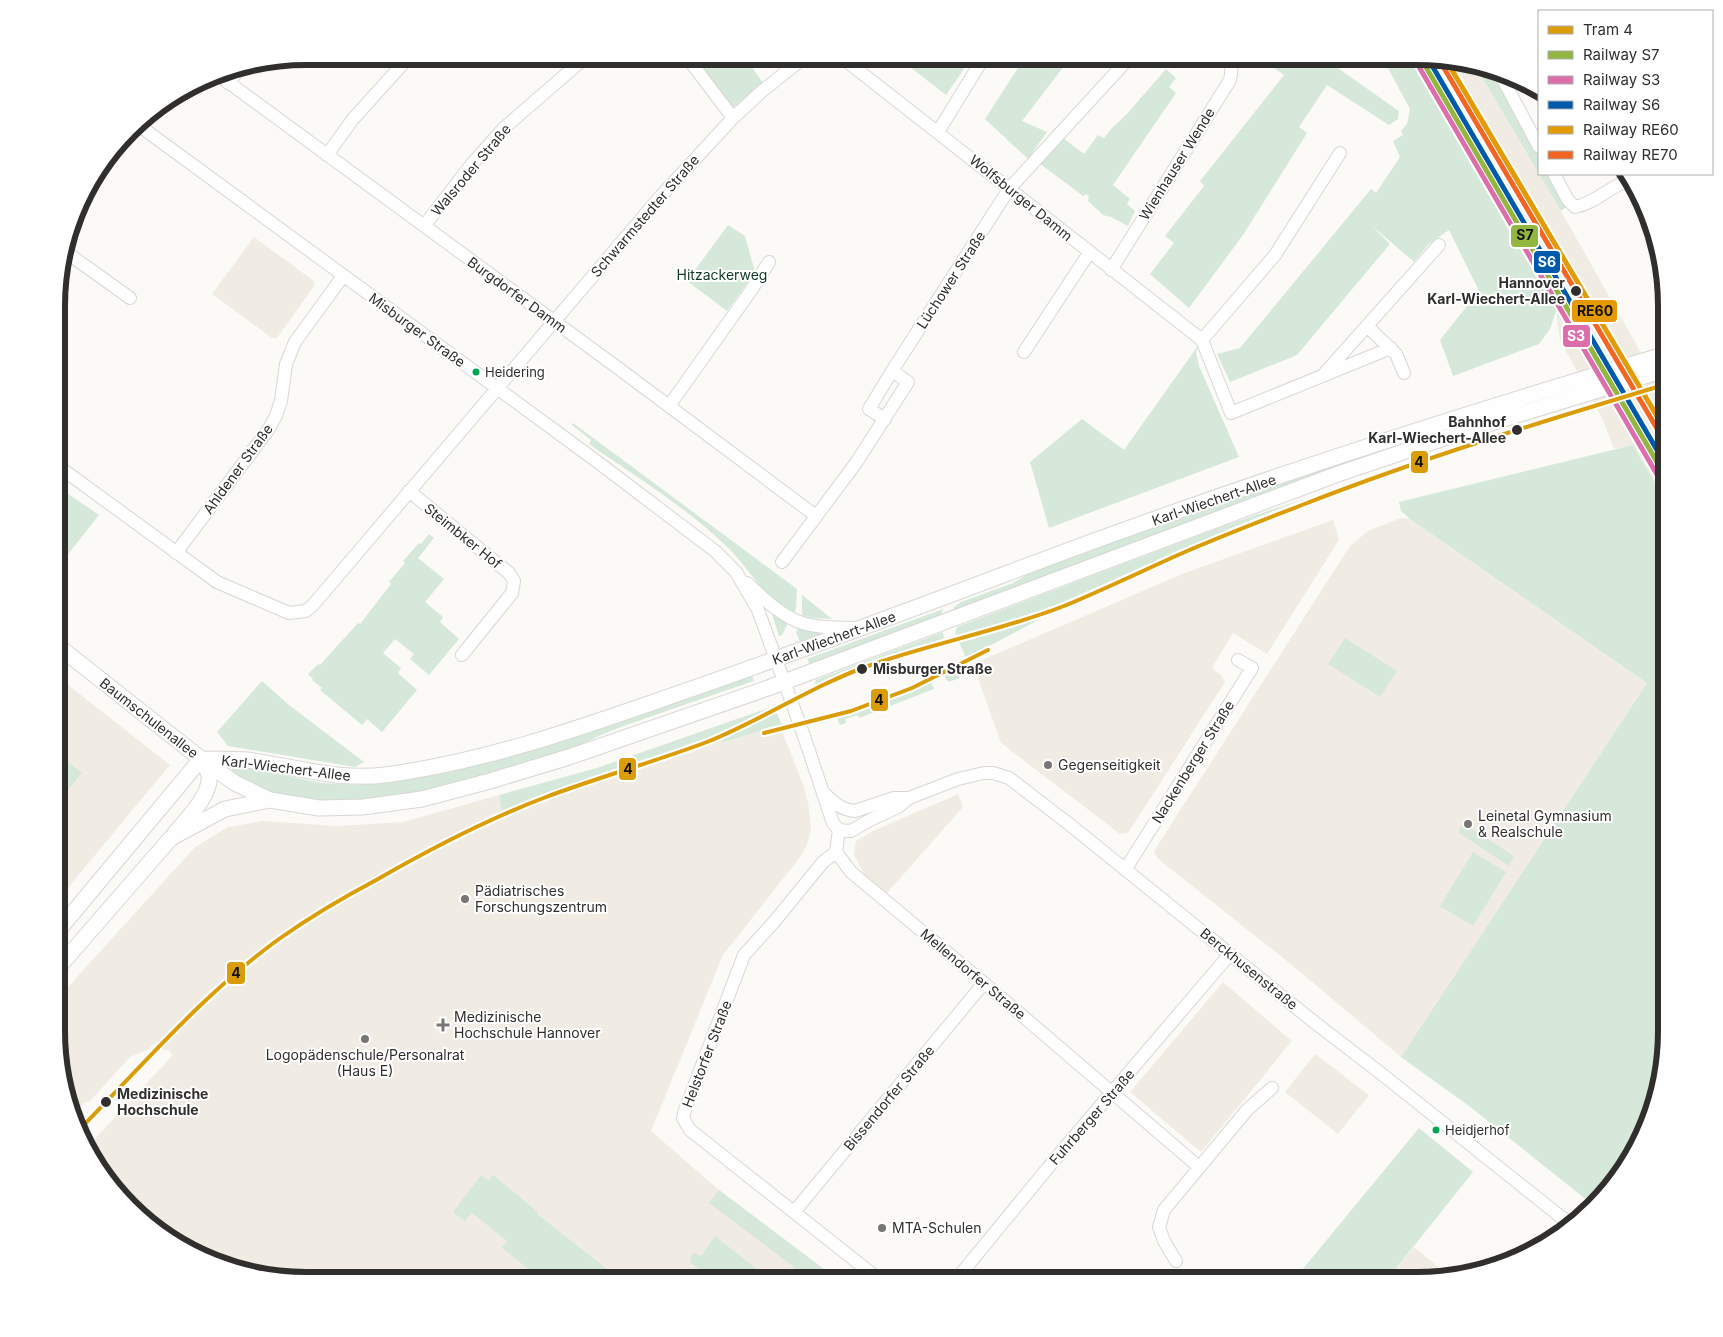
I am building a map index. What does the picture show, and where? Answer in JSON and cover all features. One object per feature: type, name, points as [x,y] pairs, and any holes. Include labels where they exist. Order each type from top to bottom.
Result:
[{"type":"main road","name":"Karl-Wiechert-Allee","points":[[65,960],[171,838],[225,809],[270,800],[319,808],[363,807],[422,799],[490,781],[569,756],[784,682],[1328,478],[1471,429],[1658,357]]},
{"type":"main road","name":"Karl-Wiechert-Allee","points":[[65,922],[201,759],[225,758],[251,761],[344,777],[379,776],[479,757],[558,734],[776,660],[1048,558],[1359,450],[1567,392],[1658,371]]},
{"type":"main road","name":"Baumschulenallee","points":[[65,652],[201,759],[235,783],[270,800]]},
{"type":"main road","points":[[171,838],[204,796],[209,781],[208,772],[201,759]]},
{"type":"street","points":[[327,155],[354,120],[402,65]]},
{"type":"street","name":"Walsroder Straße","points":[[424,226],[471,165],[504,128],[577,65]]},
{"type":"street","points":[[693,65],[733,118]]},
{"type":"street","name":"Schwarmstedter Straße","points":[[497,388],[626,235],[733,118],[795,65]]},
{"type":"street","name":"Wolfsburger Damm","points":[[852,65],[1202,340]]},
{"type":"street","points":[[938,132],[979,65]]},
{"type":"street","points":[[1009,189],[1123,65]]},
{"type":"street","name":"Wienhauser Wende","points":[[1111,270],[1230,80],[1231,65]]},
{"type":"street","points":[[228,82],[232,77]]},
{"type":"street","name":"Burgdorfer Damm","points":[[225,79],[816,516]]},
{"type":"street","points":[[1504,81],[1538,145]]},
{"type":"street","name":"Misburger Straße","points":[[143,129],[699,537],[736,572],[758,610],[776,660]]},
{"type":"street","points":[[1340,153],[1275,255],[1202,340],[1231,413],[1391,348]]},
{"type":"street","points":[[1555,175],[1568,200],[1576,207],[1582,206],[1624,182]]},
{"type":"street","name":"Lüchower Straße","points":[[885,419],[869,409],[1009,189]]},
{"type":"street","points":[[1322,376],[1368,327],[1439,245]]},
{"type":"street","points":[[1024,352],[1089,253]]},
{"type":"street","points":[[71,255],[130,298]]},
{"type":"street","points":[[669,406],[769,262]]},
{"type":"street","name":"Ahldener Straße","points":[[176,553],[268,430],[276,416],[281,401],[286,364],[292,348],[343,276]]},
{"type":"street","points":[[1368,327],[1396,354],[1404,373]]},
{"type":"street","points":[[782,562],[856,462],[908,382],[892,371]]},
{"type":"street","points":[[65,471],[217,582],[289,613],[306,611],[497,388]]},
{"type":"street","name":"Steimbker Hof","points":[[409,491],[509,573],[514,581],[512,592],[462,655]]},
{"type":"street","points":[[736,572],[774,607],[797,621],[817,626],[861,628]]},
{"type":"street","points":[[776,660],[833,822],[839,830],[836,852]]},
{"type":"street","name":"Nackenberger Straße","points":[[1125,870],[1252,668],[1238,660]]},
{"type":"street","name":"Berckhusenstraße","points":[[839,830],[850,831],[898,807],[909,798],[967,776],[993,773],[1004,776],[1048,808],[1563,1223]]},
{"type":"street","name":"Berckhusenstraße","points":[[823,793],[839,806],[855,811],[894,798],[909,798]]},
{"type":"street","name":"Mellendorfer Straße","points":[[836,852],[851,872],[1113,1092]]},
{"type":"street","name":"Helstorfer Straße","points":[[836,852],[823,862],[744,955],[683,1118],[690,1130],[872,1272]]},
{"type":"street","name":"Fuhrberger Straße","points":[[962,1272],[1230,954]]},
{"type":"street","name":"Bissendorfer Straße","points":[[794,1212],[984,983]]},
{"type":"street","points":[[1176,1261],[1164,1241],[1159,1227],[1164,1210],[1247,1110],[1272,1088]]},
{"type":"street","points":[[1113,1092],[1199,1167]]},
{"type":"shaded area","points":[[1414,65],[1448,67],[1480,73],[1538,175],[1561,211],[1658,383],[1658,488],[1633,445],[1614,449],[1603,420],[1560,340],[1556,311]]},
{"type":"shaded area","points":[[254,237],[314,281],[314,286],[277,338],[272,338],[212,294]]},
{"type":"shaded area","points":[[1401,518],[1410,519],[1647,683],[1401,1057],[1292,965],[1157,858],[1154,851],[1350,546],[1368,531]]},
{"type":"shaded area","points":[[1333,520],[1339,540],[1267,654],[1233,633],[1212,668],[1222,676],[1225,682],[1128,833],[1120,834],[1001,743],[973,664],[1182,574]]},
{"type":"shaded area","points":[[944,639],[943,644],[864,670],[801,697],[801,692],[848,670],[922,644]]},
{"type":"shaded area","points":[[952,666],[955,670],[931,682],[882,702],[824,723],[813,725],[811,719],[828,715],[900,689]]},
{"type":"shaded area","points":[[65,682],[170,765],[65,891]]},
{"type":"shaded area","name":"Medizinische Hochschule Hannover","points":[[768,708],[776,711],[722,739],[723,742],[782,725],[782,731],[808,802],[811,828],[809,839],[801,856],[723,955],[651,1131],[719,1190],[828,1272],[306,1272],[275,1270],[244,1264],[214,1254],[186,1240],[147,1212],[115,1178],[92,1141],[173,1055],[167,1049],[164,1051],[156,1042],[149,1049],[130,1057],[90,1101],[85,1102],[79,1110],[67,1062],[65,990],[195,847],[228,827],[263,821],[337,826],[403,822],[499,795],[503,812],[599,774],[709,739]]},
{"type":"shaded area","points":[[958,794],[963,807],[887,893],[865,876],[854,855],[856,841],[871,832]]},
{"type":"shaded area","points":[[1223,982],[1292,1041],[1201,1152],[1130,1092]]},
{"type":"shaded area","points":[[1315,1054],[1369,1095],[1338,1134],[1285,1092]]},
{"type":"shaded area","points":[[1414,1247],[1442,1270],[1417,1272],[1393,1272]]},
{"type":"green space","points":[[700,65],[750,65],[763,83],[730,110]]},
{"type":"green space","points":[[907,65],[959,65],[964,69],[946,95]]},
{"type":"green space","points":[[1020,65],[1065,65],[1022,121],[1047,132],[1028,159],[985,119]]},
{"type":"green space","points":[[1270,65],[1333,65],[1399,111],[1398,119],[1389,125],[1327,85],[1299,127],[1307,133],[1243,235],[1189,308],[1150,274],[1174,243],[1165,236],[1204,186],[1200,181],[1284,75]]},
{"type":"green space","points":[[1386,65],[1414,65],[1556,311],[1550,329],[1539,344],[1453,376],[1440,340],[1479,291],[1449,230],[1429,244],[1414,262],[1371,225],[1390,244],[1297,355],[1230,382],[1217,354],[1240,348],[1371,189],[1376,193],[1400,157],[1393,141],[1403,135],[1401,131],[1407,124],[1410,109]]},
{"type":"green space","points":[[1166,69],[1176,78],[1169,87],[1176,93],[1113,185],[1130,199],[1127,204],[1135,211],[1128,226],[1103,215],[1088,201],[1089,196],[1086,194],[1083,196],[1039,163],[1063,138],[1084,154],[1098,135],[1104,138]]},
{"type":"green space","points":[[1480,73],[1499,80],[1538,149],[1538,172]]},
{"type":"green space","points":[[1540,175],[1553,175],[1569,205],[1561,211]]},
{"type":"green space","name":"Hitzackerweg","points":[[728,225],[745,236],[755,272],[727,311],[687,281]]},
{"type":"green space","points":[[1202,340],[1196,352],[1199,366],[1239,457],[1049,528],[1030,462],[1082,419],[1124,450]]},
{"type":"green space","points":[[573,423],[797,589],[796,609],[793,614],[773,600],[733,553],[709,530],[659,492],[589,444],[591,440],[572,425]]},
{"type":"green space","points":[[1408,440],[1409,443],[1254,498],[953,611],[954,607],[961,602],[1013,583],[1034,570],[1134,533]]},
{"type":"green space","points":[[1633,445],[1658,488],[1658,1031],[1656,1062],[1650,1093],[1640,1123],[1617,1165],[1587,1201],[1469,1106],[1401,1057],[1647,683],[1410,519],[1401,511],[1399,502]]},
{"type":"green space","points":[[65,492],[99,515],[65,558]]},
{"type":"green space","points":[[1306,498],[1236,526],[1061,603],[1013,620],[956,635],[957,627],[1218,528]]},
{"type":"green space","points":[[429,534],[434,538],[418,558],[444,579],[425,602],[443,617],[440,622],[459,639],[429,675],[410,659],[414,654],[395,639],[383,653],[401,668],[398,673],[417,690],[382,732],[367,719],[362,725],[320,690],[322,688],[308,674],[318,664],[320,665],[358,623],[360,624],[391,584],[389,582],[405,563],[403,561]]},
{"type":"green space","points":[[802,595],[832,619],[811,618],[802,615]]},
{"type":"green space","points":[[943,609],[941,616],[810,666],[807,659]]},
{"type":"green space","points":[[771,611],[789,621],[782,635],[779,636]]},
{"type":"green space","points":[[1041,616],[1042,618],[966,658],[958,640],[990,632]]},
{"type":"green space","points":[[800,625],[828,632],[800,642],[796,632]]},
{"type":"green space","points":[[943,632],[944,639],[878,659],[814,685],[816,680]]},
{"type":"green space","points":[[1345,638],[1397,671],[1380,697],[1328,664]]},
{"type":"green space","points":[[955,670],[960,678],[948,682],[944,675]]},
{"type":"green space","points":[[751,673],[754,681],[614,729],[569,749],[465,780],[397,796],[327,801],[293,797],[261,788],[232,772],[232,764],[321,783],[360,785],[387,781]]},
{"type":"green space","points":[[262,681],[289,705],[364,762],[355,767],[228,746],[217,732]]},
{"type":"green space","points":[[931,682],[934,689],[859,718],[858,715],[845,719],[846,723],[840,725],[837,718],[882,702]]},
{"type":"green space","points":[[768,708],[709,739],[599,774],[502,812],[499,795],[597,768]]},
{"type":"green space","points":[[776,711],[782,725],[723,742],[721,739]]},
{"type":"green space","points":[[65,759],[82,773],[65,793]]},
{"type":"green space","points":[[1463,823],[1514,856],[1509,866],[1458,832]]},
{"type":"green space","points":[[1473,852],[1506,872],[1473,926],[1440,906]]},
{"type":"green space","points":[[1419,1128],[1473,1172],[1393,1272],[1300,1272]]},
{"type":"green space","points":[[481,1175],[489,1181],[493,1175],[538,1212],[537,1214],[611,1272],[532,1272],[502,1248],[507,1241],[472,1213],[465,1221],[453,1212]]},
{"type":"green space","points":[[719,1190],[827,1272],[800,1272],[709,1203]]},
{"type":"green space","points":[[715,1236],[758,1270],[758,1272],[703,1272],[691,1263],[690,1258],[694,1253],[701,1256]]},
{"type":"tram line","name":"4","points":[[84,1125],[200,1006],[251,960],[315,915],[419,856],[482,824],[546,797],[707,742],[847,674],[917,650],[1040,615],[1209,542],[1392,471],[1658,387]]},
{"type":"tram line","name":"4","points":[[764,733],[851,711],[912,688],[988,650]]},
{"type":"rail line","name":"S3","points":[[1418,65],[1658,476]]},
{"type":"rail line","name":"S7","points":[[1425,66],[1658,464]]},
{"type":"rail line","name":"S6","points":[[1432,66],[1658,452]]},
{"type":"rail line","name":"RE70","points":[[1443,67],[1658,430]]},
{"type":"rail line","name":"RE60","points":[[1450,67],[1658,418]]},
{"type":"place","name":"Hannover Karl-Wiechert-Allee","points":[[1576,291]]},
{"type":"place","name":"Heidering","points":[[476,372]]},
{"type":"place","name":"Bahnhof Karl-Wiechert-Allee","points":[[1517,430]]},
{"type":"place","name":"Misburger Straße","points":[[862,669]]},
{"type":"place","name":"Gegenseitigkeit","points":[[1048,765]]},
{"type":"place","name":"Leinetal Gymnasium & Realschule","points":[[1468,824]]},
{"type":"place","name":"Pädiatrisches Forschungszentrum","points":[[465,899]]},
{"type":"place","name":"Medizinische Hochschule Hannover","points":[[443,1025]]},
{"type":"place","name":"Logopädenschule/Personalrat (Haus E)","points":[[365,1039]]},
{"type":"place","name":"Medizinische Hochschule","points":[[106,1102]]},
{"type":"place","name":"Heidjerhof","points":[[1436,1130]]},
{"type":"place","name":"MTA-Schulen","points":[[882,1228]]}]
